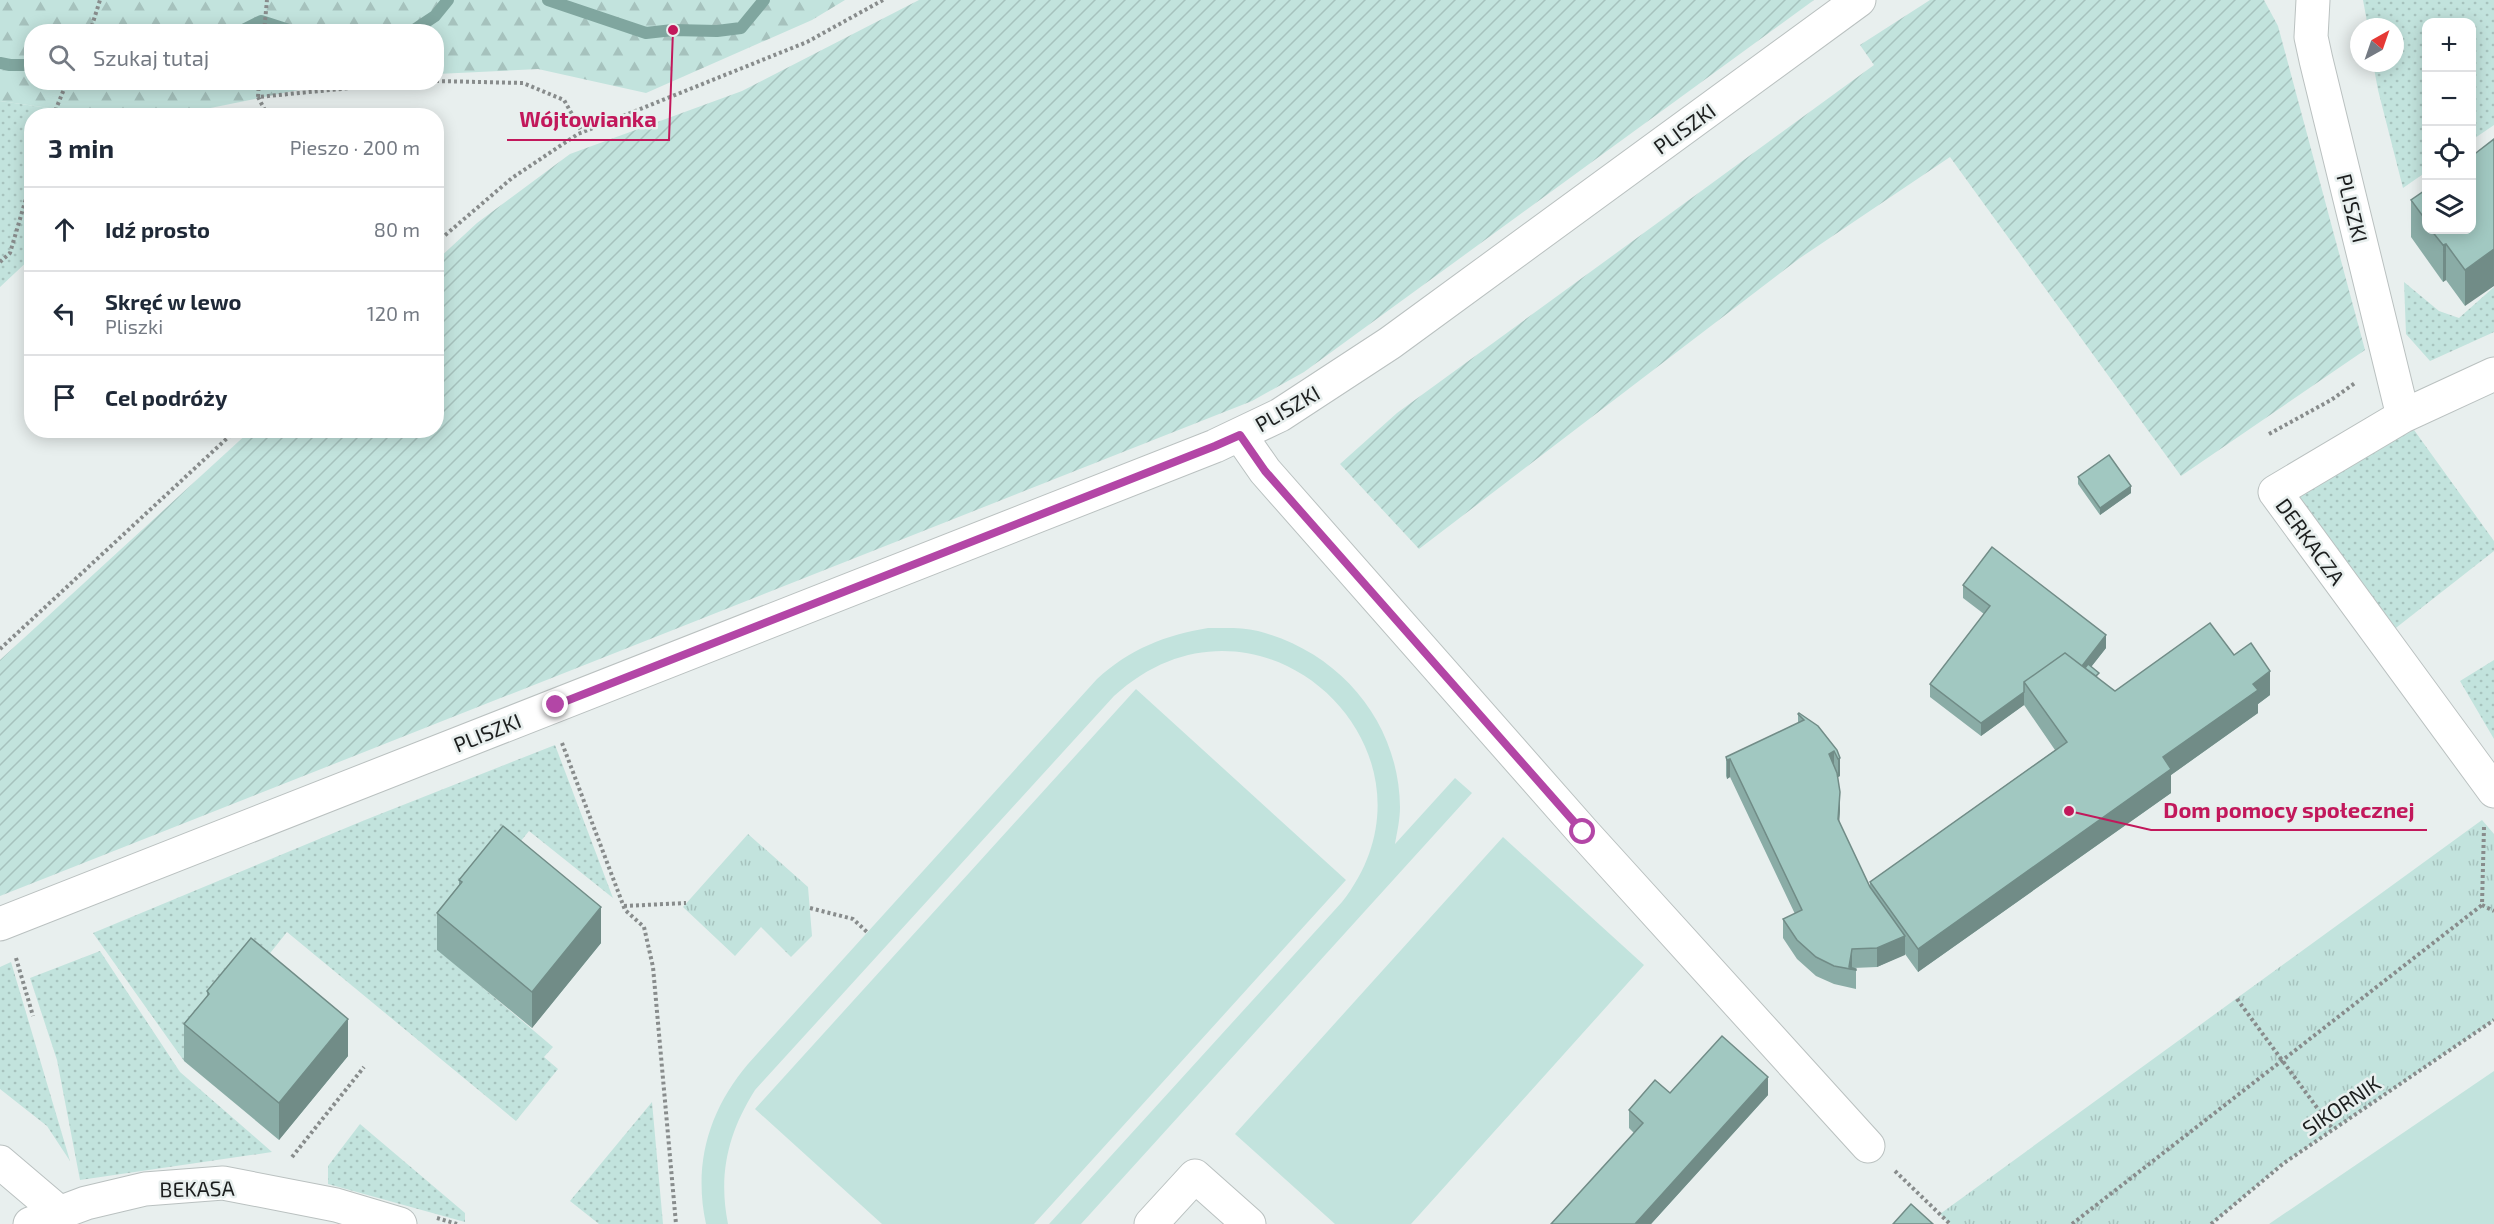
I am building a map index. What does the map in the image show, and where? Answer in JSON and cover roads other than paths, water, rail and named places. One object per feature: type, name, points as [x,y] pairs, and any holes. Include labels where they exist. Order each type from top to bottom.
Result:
[{"type":"street","name":"PLISZKI","points":[[7,936],[1186,458],[1280,415],[1390,343],[1859,0]]},
{"type":"street","name":"PLISZKI","points":[[2313,0],[2311,37],[2403,416]]},
{"type":"street","name":"DERKACZA","points":[[2494,374],[2403,416],[2275,492],[2494,791]]},
{"type":"street","points":[[1240,435],[1265,471],[1583,832],[1868,1146]]},
{"type":"street","points":[[0,1162],[60,1213]]},
{"type":"street","points":[[1151,1224],[1195,1176],[1250,1224]]},
{"type":"street","name":"BEKASA","points":[[30,1224],[86,1203],[145,1189],[223,1183],[336,1206],[400,1224]]},
{"type":"waterway","points":[[423,24],[435,16],[448,0]]},
{"type":"waterway","points":[[548,0],[646,33],[741,28],[764,0]]},
{"type":"waterway","points":[[255,24],[261,21],[270,24]]},
{"type":"waterway","points":[[0,63],[24,65]]},
{"type":"place","name":"Wójtowianka","points":[[673,30]]},
{"type":"place","name":"Dom pomocy społecznej","points":[[2069,811]]}]
